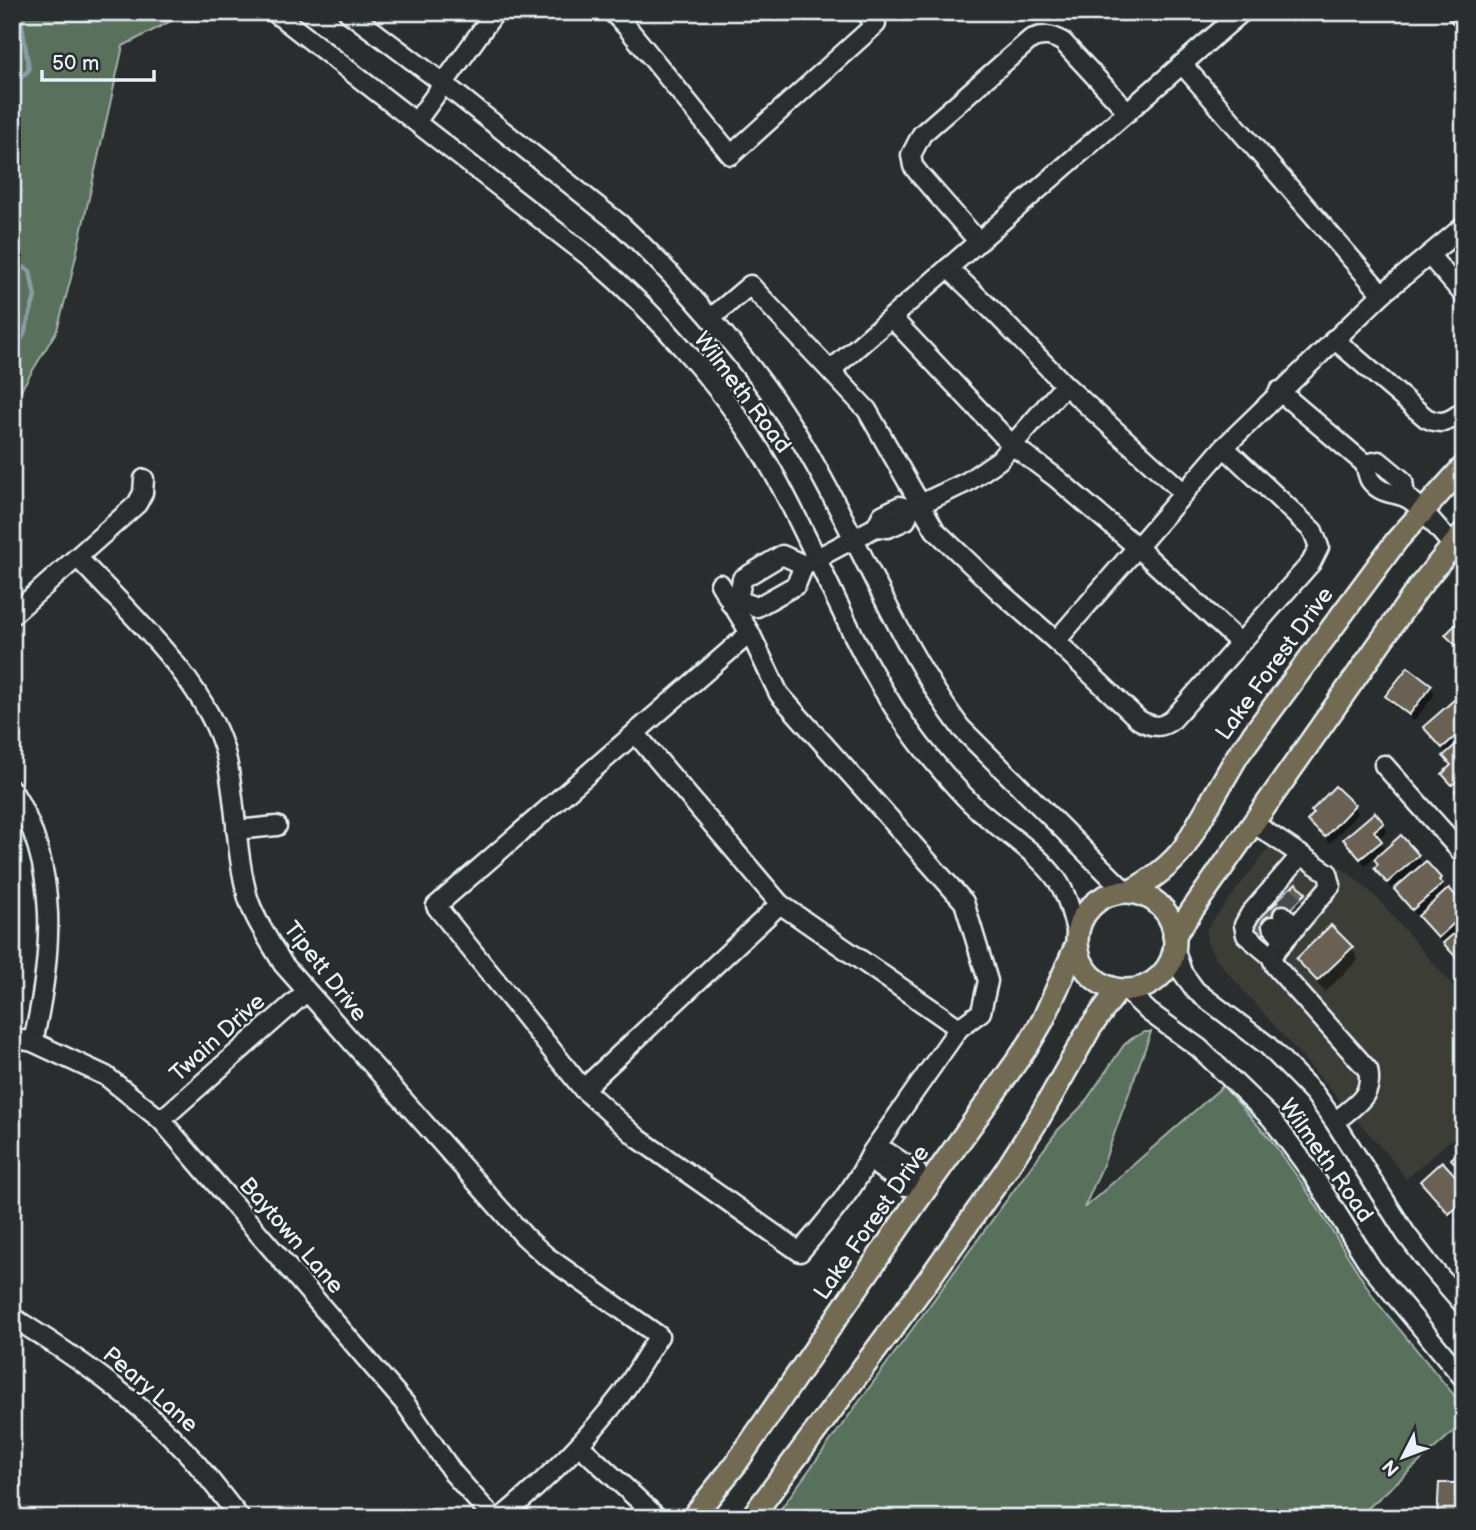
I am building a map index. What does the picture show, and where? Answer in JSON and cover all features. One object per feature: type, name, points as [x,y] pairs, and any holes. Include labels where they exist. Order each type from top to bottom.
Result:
[{"type":"main road","name":"Lake Forest Drive","points":[[1128,891],[1166,867],[1184,848],[1238,755],[1321,646],[1380,562],[1464,466]]},
{"type":"main road","points":[[1174,942],[1253,823],[1419,587],[1460,545]]},
{"type":"main road","points":[[1128,891],[1152,900],[1161,907],[1172,926],[1174,942],[1172,958],[1160,976],[1141,987],[1123,991],[1099,982],[1091,975],[1084,966],[1077,940],[1085,914],[1092,906],[1110,894],[1128,891]]},
{"type":"main road","name":"Lake Forest Drive","points":[[692,1518],[735,1465],[922,1186],[1029,1044],[1043,1020],[1077,940]]},
{"type":"main road","points":[[751,1518],[929,1279],[1006,1170],[1090,1028],[1123,991]]},
{"type":"street","name":"Wilmeth Road","points":[[274,12],[618,281],[685,353],[740,421],[773,472],[809,562],[883,690],[920,745],[974,806],[1046,867],[1058,882],[1066,899],[1077,940]]},
{"type":"street","name":"Wilmeth Road","points":[[348,12],[444,84],[644,245],[711,318],[785,414],[807,450],[908,646],[961,728],[1128,891]]},
{"type":"street","points":[[416,122],[495,12]]},
{"type":"street","points":[[612,12],[731,155],[871,18]]},
{"type":"street","points":[[831,370],[1242,12]]},
{"type":"street","points":[[1457,12],[1464,20]]},
{"type":"street","points":[[979,242],[914,166],[911,155],[922,134],[1031,39],[1049,35],[1063,41],[1128,112]]},
{"type":"street","points":[[1182,64],[1382,294]]},
{"type":"street","points":[[1056,641],[1224,447],[1279,391],[1382,294],[1464,226]]},
{"type":"street","points":[[1429,255],[1464,295]]},
{"type":"street","points":[[948,268],[1065,385],[1185,493]]},
{"type":"street","points":[[711,318],[750,285],[867,411],[915,507],[935,530],[1139,720],[1158,727],[1173,719],[1311,563],[1319,547],[1313,531],[1224,447]]},
{"type":"street","points":[[892,318],[1012,445],[1055,477],[1137,547],[1240,643]]},
{"type":"street","points":[[1334,339],[1426,418],[1435,422],[1449,422],[1464,410]]},
{"type":"street","points":[[735,602],[757,607],[796,585],[809,562],[876,527],[888,528],[906,520],[915,507],[986,470],[999,460],[1065,385]]},
{"type":"street","points":[[1279,391],[1365,464],[1370,480],[1389,494],[1405,497],[1460,545]]},
{"type":"street","points":[[12,615],[137,504],[144,493],[144,479]]},
{"type":"street","points":[[735,602],[742,579],[782,555],[809,562]]},
{"type":"street","name":"Tipett Drive","points":[[78,558],[166,654],[211,716],[226,756],[242,871],[249,901],[283,964],[524,1236],[546,1256],[659,1336],[622,1394],[579,1445]]},
{"type":"street","points":[[720,584],[735,602],[750,633],[779,694],[964,902],[988,981],[981,1012],[959,1028],[845,1199],[800,1252],[639,1139],[583,1090],[436,906],[750,633]]},
{"type":"street","points":[[635,733],[780,904],[959,1028]]},
{"type":"street","points":[[1384,765],[1464,855]]},
{"type":"street","points":[[12,790],[36,838],[44,879],[49,932],[45,987],[33,1042]]},
{"type":"street","points":[[1253,823],[1328,873],[1331,885],[1244,925],[1246,935],[1271,956],[1275,967],[1368,1070],[1371,1083],[1366,1095],[1335,1122]]},
{"type":"street","points":[[236,830],[277,826]]},
{"type":"street","points":[[1271,956],[1279,911],[1301,855]]},
{"type":"street","points":[[583,1090],[780,904]]},
{"type":"street","name":"Wilmeth Road","points":[[1174,942],[1182,972],[1196,991],[1268,1045],[1314,1093],[1406,1234],[1464,1305]]},
{"type":"street","name":"Wilmeth Road","points":[[1123,991],[1199,1048],[1271,1118],[1311,1172],[1371,1266],[1463,1379]]},
{"type":"street","name":"Twain Drive","points":[[161,1120],[306,992]]},
{"type":"street","name":"Baytown Lane","points":[[12,1038],[33,1042],[106,1076],[161,1120],[407,1406],[453,1473],[493,1518]]},
{"type":"street","points":[[875,1154],[879,1167],[906,1186],[922,1186]]},
{"type":"street","name":"Peary Lane","points":[[12,1317],[76,1356],[122,1393],[190,1456],[240,1518]]},
{"type":"street","points":[[501,1518],[532,1492],[579,1445],[657,1518]]},
{"type":"shaded area","points":[[1282,831],[1350,874],[1378,899],[1464,999],[1464,1128],[1406,1179],[1216,959],[1207,943],[1207,928]]},
{"type":"green space","points":[[12,12],[188,12],[123,46],[57,330],[12,405]]},
{"type":"green space","points":[[1144,1032],[1151,1032],[1103,1165],[1084,1208],[1223,1086],[1271,1140],[1304,1186],[1376,1301],[1464,1407],[1464,1422],[1357,1518],[774,1518],[1058,1130],[1083,1105],[1124,1045]]},
{"type":"building","points":[[1464,616],[1464,653],[1445,635]]},
{"type":"building","points":[[1408,667],[1432,685],[1409,715],[1385,696]]},
{"type":"building","points":[[1454,700],[1464,711],[1464,729],[1442,748],[1423,727]]},
{"type":"building","points":[[1464,737],[1464,775],[1452,785],[1442,774],[1451,765],[1443,756]]},
{"type":"building","points":[[1464,783],[1464,801],[1455,791]]},
{"type":"building","points":[[1335,786],[1355,805],[1325,837],[1307,821],[1314,813],[1311,811]]},
{"type":"building","points":[[1375,812],[1384,823],[1374,831],[1382,841],[1360,859],[1343,839]]},
{"type":"building","points":[[1401,835],[1419,855],[1387,883],[1374,868],[1378,864],[1374,859]]},
{"type":"building","points":[[1426,861],[1443,884],[1412,910],[1394,889]]},
{"type":"building","points":[[1296,883],[1306,893],[1262,936],[1252,926]]},
{"type":"building","points":[[1449,888],[1464,905],[1464,914],[1438,938],[1418,916]]},
{"type":"building","points":[[1331,925],[1353,947],[1317,981],[1296,959]]},
{"type":"building","points":[[1464,925],[1464,962],[1462,964],[1443,943]]},
{"type":"building","points":[[1464,1147],[1464,1173],[1451,1159]]},
{"type":"building","points":[[1442,1161],[1464,1185],[1464,1201],[1449,1214],[1420,1181]]},
{"type":"building","points":[[1439,1483],[1456,1483],[1455,1497],[1464,1497],[1464,1518],[1437,1518]]},
{"type":"waterway","points":[[12,85],[29,70],[20,12]]},
{"type":"waterway","points":[[12,260],[30,271],[35,297],[24,334],[12,359]]},
{"type":"tunnel","points":[[1285,894],[1295,904]]}]
